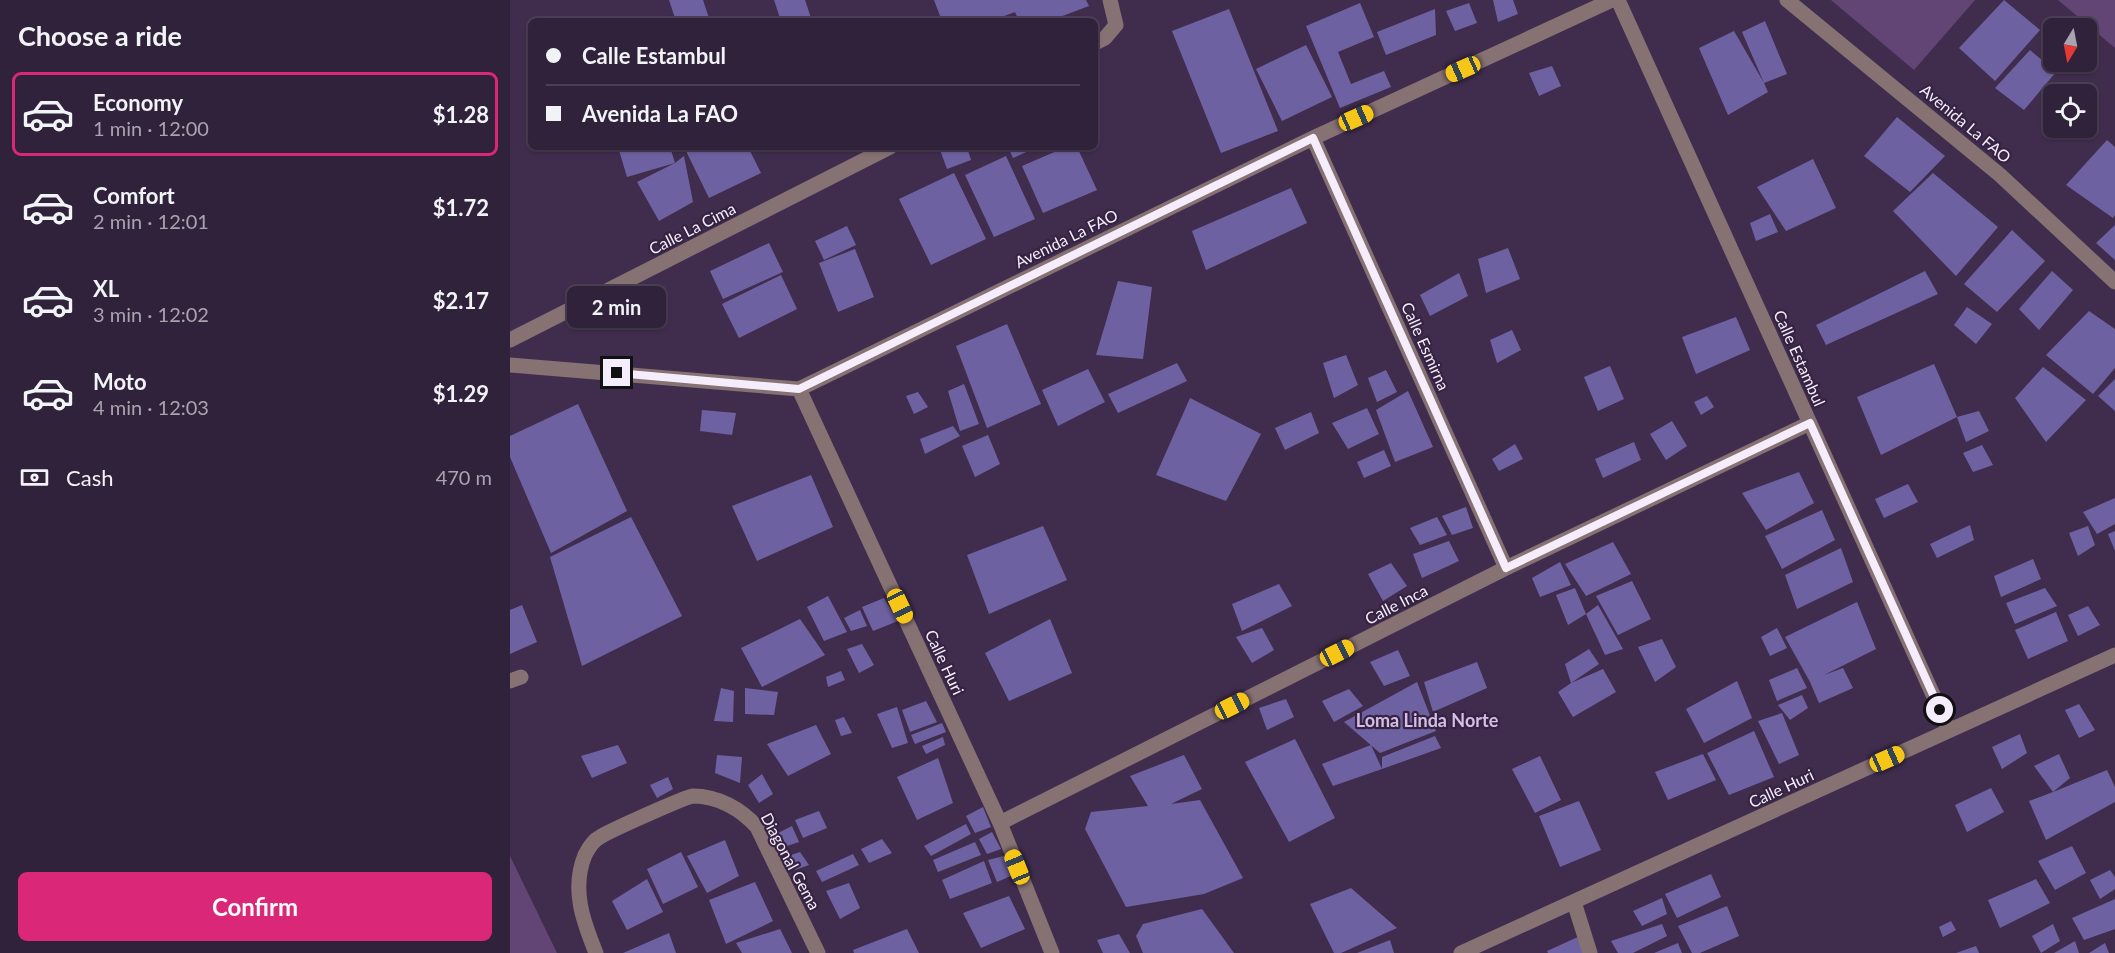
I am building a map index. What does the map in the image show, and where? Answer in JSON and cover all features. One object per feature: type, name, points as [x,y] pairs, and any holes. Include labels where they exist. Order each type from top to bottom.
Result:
[{"type":"street","points":[[1098,42],[1105,38],[1116,25],[1110,0]]},
{"type":"street","name":"Avenida La FAO","points":[[799,389],[1313,138],[1612,0]]},
{"type":"street","name":"Calle Estambul","points":[[1618,0],[1949,730]]},
{"type":"street","name":"Avenida La FAO","points":[[1787,0],[2001,175],[2115,282]]},
{"type":"street","name":"Calle Esmirna","points":[[1313,138],[1506,568]]},
{"type":"street","name":"Calle La Cima","points":[[510,340],[884,150]]},
{"type":"street","points":[[510,365],[799,389]]},
{"type":"street","name":"Calle Huri","points":[[799,389],[1000,823],[1052,953]]},
{"type":"street","name":"Calle Inca","points":[[1000,823],[1506,568],[1810,423]]},
{"type":"street","name":"Calle Huri","points":[[1461,953],[2115,655]]},
{"type":"street","name":"Diagonal Gema","points":[[596,953],[584,923],[578,899],[579,874],[586,853],[598,838],[690,796],[711,798],[746,814],[757,828],[818,953]]},
{"type":"street","points":[[1574,902],[1590,953]]},
{"type":"shaded area","points":[[1831,0],[1975,0],[1914,70]]},
{"type":"shaded area","points":[[2058,0],[2115,0],[2115,48],[2097,33],[2097,18],[2079,18]]},
{"type":"shaded area","points":[[510,856],[557,953],[510,953]]},
{"type":"building","points":[[669,0],[703,0],[709,18],[675,18]]},
{"type":"building","points":[[774,0],[805,0],[811,18],[780,18]]},
{"type":"building","points":[[934,0],[1086,0],[1089,6],[1057,18],[1018,18],[1015,12],[999,18],[941,18]]},
{"type":"building","points":[[1493,0],[1513,0],[1518,14],[1498,22]]},
{"type":"building","points":[[2004,0],[2040,30],[1995,81],[1959,48]]},
{"type":"building","points":[[1360,3],[1374,37],[1338,52],[1351,84],[1384,71],[1391,87],[1340,108],[1306,26]]},
{"type":"building","points":[[1469,3],[1477,23],[1455,31],[1446,11]]},
{"type":"building","points":[[1229,9],[1278,131],[1221,153],[1172,31]]},
{"type":"building","points":[[1435,9],[1436,35],[1386,55],[1377,32]]},
{"type":"building","points":[[1765,21],[1787,74],[1764,83],[1742,32]]},
{"type":"building","points":[[1734,31],[1768,92],[1728,115],[1699,48]]},
{"type":"building","points":[[1306,45],[1332,97],[1282,121],[1256,69]]},
{"type":"building","points":[[2030,50],[2043,61],[2043,72],[2056,72],[2046,84],[2043,84],[2043,87],[2024,110],[1995,88]]},
{"type":"building","points":[[1552,66],[1561,86],[1539,96],[1529,73]]},
{"type":"building","points":[[1897,117],[1945,156],[1910,192],[1864,156]]},
{"type":"building","points":[[2107,140],[2115,147],[2115,215],[2113,218],[2066,185]]},
{"type":"building","points":[[619,150],[671,150],[675,163],[627,177]]},
{"type":"building","points":[[685,150],[750,150],[761,173],[709,198]]},
{"type":"building","points":[[940,150],[968,150],[971,160],[947,169]]},
{"type":"building","points":[[1009,150],[1030,150],[1013,158]]},
{"type":"building","points":[[1059,150],[1078,150],[1097,190],[1043,213],[1022,166]]},
{"type":"building","points":[[684,156],[693,202],[659,221],[637,182]]},
{"type":"building","points":[[1006,156],[1035,219],[994,237],[965,175]]},
{"type":"building","points":[[1813,159],[1836,208],[1786,231],[1757,187]]},
{"type":"building","points":[[954,173],[986,239],[931,265],[899,199]]},
{"type":"building","points":[[1933,173],[1998,227],[1956,276],[1893,211]]},
{"type":"building","points":[[1291,188],[1307,223],[1206,270],[1192,231]]},
{"type":"building","points":[[1770,214],[1778,232],[1756,241],[1750,223]]},
{"type":"building","points":[[2115,225],[2115,260],[2096,243]]},
{"type":"building","points":[[847,226],[856,245],[824,260],[815,241]]},
{"type":"building","points":[[2012,230],[2045,261],[1997,312],[1964,284]]},
{"type":"building","points":[[769,243],[783,272],[723,299],[710,271]]},
{"type":"building","points":[[1508,248],[1520,279],[1486,293],[1478,259]]},
{"type":"building","points":[[855,249],[874,297],[838,312],[819,263]]},
{"type":"building","points":[[1925,271],[1938,294],[1826,345],[1816,325]]},
{"type":"building","points":[[2052,271],[2073,290],[2039,330],[2019,309]]},
{"type":"building","points":[[1459,273],[1468,296],[1430,316],[1420,295]]},
{"type":"building","points":[[781,275],[797,309],[739,338],[722,304]]},
{"type":"building","points":[[1118,281],[1152,287],[1143,359],[1096,355]]},
{"type":"building","points":[[1967,307],[1992,324],[1976,344],[1954,325]]},
{"type":"building","points":[[2089,311],[2115,329],[2115,368],[2093,394],[2046,355]]},
{"type":"building","points":[[1736,317],[1750,350],[1696,374],[1682,337]]},
{"type":"building","points":[[1007,324],[1041,404],[987,428],[956,346]]},
{"type":"building","points":[[1512,330],[1521,350],[1497,363],[1490,340]]},
{"type":"building","points":[[1346,355],[1358,385],[1334,398],[1323,363]]},
{"type":"building","points":[[1177,363],[1187,381],[1118,413],[1108,394]]},
{"type":"building","points":[[1934,364],[1957,417],[1881,455],[1857,397]]},
{"type":"building","points":[[1610,366],[1624,399],[1598,411],[1584,377]]},
{"type":"building","points":[[2043,367],[2086,400],[2046,442],[2015,398]]},
{"type":"building","points":[[1088,369],[1105,402],[1058,426],[1042,390]]},
{"type":"building","points":[[1386,370],[1397,392],[1377,402],[1368,378]]},
{"type":"building","points":[[2115,379],[2115,411],[2098,396]]},
{"type":"building","points":[[964,384],[979,424],[960,431],[948,391]]},
{"type":"building","points":[[1408,391],[1433,447],[1395,462],[1376,410]]},
{"type":"building","points":[[918,392],[928,407],[914,414],[906,396]]},
{"type":"building","points":[[1707,396],[1714,407],[1701,415],[1694,402]]},
{"type":"building","points":[[1190,398],[1261,434],[1226,501],[1156,475]]},
{"type":"building","points":[[578,404],[627,511],[551,553],[510,457],[510,436]]},
{"type":"building","points":[[1367,408],[1379,434],[1348,449],[1332,423]]},
{"type":"building","points":[[702,410],[736,413],[732,435],[700,431]]},
{"type":"building","points":[[1979,411],[1989,431],[1966,442],[1957,417]]},
{"type":"building","points":[[1311,412],[1319,433],[1285,450],[1275,428]]},
{"type":"building","points":[[1672,421],[1687,446],[1666,460],[1650,434]]},
{"type":"building","points":[[953,426],[960,436],[925,454],[920,439]]},
{"type":"building","points":[[988,435],[1000,464],[975,477],[962,446]]},
{"type":"building","points":[[1634,442],[1641,460],[1603,478],[1595,459]]},
{"type":"building","points":[[1515,444],[1523,459],[1499,471],[1492,459]]},
{"type":"building","points":[[1982,445],[1993,465],[1973,472],[1963,453]]},
{"type":"building","points":[[1384,450],[1391,466],[1364,478],[1357,462]]},
{"type":"building","points":[[1799,472],[1814,503],[1766,530],[1742,493]]},
{"type":"building","points":[[811,475],[833,527],[757,561],[732,506]]},
{"type":"building","points":[[1908,484],[1918,502],[1884,518],[1875,499]]},
{"type":"building","points":[[2115,498],[2115,524],[2097,534],[2083,512]]},
{"type":"building","points":[[1466,507],[1473,528],[1452,535],[1442,516]]},
{"type":"building","points":[[1822,510],[1835,540],[1782,569],[1765,536]]},
{"type":"building","points":[[631,517],[682,616],[582,666],[550,557]]},
{"type":"building","points":[[1437,517],[1447,535],[1420,545],[1410,528]]},
{"type":"building","points":[[1970,525],[1974,540],[1937,558],[1930,544]]},
{"type":"building","points":[[1043,526],[1067,580],[989,614],[967,555]]},
{"type":"building","points":[[2088,526],[2095,545],[2078,556],[2069,533]]},
{"type":"building","points":[[2115,531],[2115,551],[2108,534]]},
{"type":"building","points":[[1449,541],[1459,561],[1422,578],[1413,554]]},
{"type":"building","points":[[1613,542],[1631,574],[1586,596],[1565,564]]},
{"type":"building","points":[[1841,548],[1853,582],[1797,609],[1785,575]]},
{"type":"building","points":[[2033,559],[2041,579],[2001,597],[1994,576]]},
{"type":"building","points":[[1560,562],[1571,585],[1540,597],[1532,578]]},
{"type":"building","points":[[1391,563],[1407,586],[1383,601],[1368,574]]},
{"type":"building","points":[[1632,581],[1651,619],[1618,635],[1596,596]]},
{"type":"building","points":[[1279,584],[1292,606],[1242,631],[1232,604]]},
{"type":"building","points":[[1575,588],[1586,614],[1568,625],[1556,595]]},
{"type":"building","points":[[2045,588],[2057,606],[2015,624],[2006,603]]},
{"type":"building","points":[[828,596],[847,632],[824,641],[807,607]]},
{"type":"building","points":[[884,598],[898,621],[873,631],[862,607]]},
{"type":"building","points":[[1857,602],[1876,649],[1824,675],[1843,668],[1853,688],[1819,703],[1785,637]]},
{"type":"building","points":[[522,605],[537,642],[510,654],[510,610]]},
{"type":"building","points":[[1598,605],[1623,649],[1605,655],[1586,614]]},
{"type":"building","points":[[2088,606],[2100,625],[2078,636],[2068,615]]},
{"type":"building","points":[[860,610],[867,626],[851,631],[844,618]]},
{"type":"building","points":[[2056,612],[2068,641],[2028,659],[2015,630]]},
{"type":"building","points":[[800,619],[825,655],[762,687],[741,648]]},
{"type":"building","points":[[1050,619],[1072,673],[1009,701],[985,653]]},
{"type":"building","points":[[1262,628],[1274,650],[1252,663],[1236,637]]},
{"type":"building","points":[[1777,628],[1787,648],[1770,656],[1761,637]]},
{"type":"building","points":[[1662,639],[1676,667],[1655,682],[1638,647]]},
{"type":"building","points":[[862,644],[874,665],[859,673],[847,649]]},
{"type":"building","points":[[1589,649],[1599,664],[1571,683],[1565,664]]},
{"type":"building","points":[[1398,650],[1410,676],[1384,686],[1370,662]]},
{"type":"building","points":[[1477,662],[1487,688],[1433,712],[1424,682]]},
{"type":"building","points":[[1797,668],[1807,688],[1777,701],[1769,680]]},
{"type":"building","points":[[1603,669],[1616,692],[1573,717],[1558,692],[1571,683]]},
{"type":"building","points":[[841,671],[845,680],[828,687],[826,677]]},
{"type":"building","points":[[1737,681],[1752,718],[1704,743],[1686,709]]},
{"type":"building","points":[[1417,682],[1436,731],[1380,753],[1344,722]]},
{"type":"building","points":[[721,688],[734,691],[733,722],[714,721]]},
{"type":"building","points":[[745,688],[778,692],[774,715],[745,714]]},
{"type":"building","points":[[1349,689],[1363,706],[1334,722],[1322,701]]},
{"type":"building","points":[[1802,695],[1808,708],[1790,720],[1778,705]]},
{"type":"building","points":[[1286,699],[1294,717],[1267,730],[1259,708]]},
{"type":"building","points":[[926,701],[937,722],[910,732],[902,710]]},
{"type":"building","points":[[2079,704],[2095,730],[2079,738],[2065,710]]},
{"type":"building","points":[[897,707],[908,743],[892,748],[877,714]]},
{"type":"building","points":[[1782,713],[1799,755],[1779,764],[1758,721]]},
{"type":"building","points":[[844,717],[852,733],[841,736],[835,720]]},
{"type":"building","points":[[942,723],[946,732],[915,744],[911,735]]},
{"type":"building","points":[[816,725],[831,754],[788,776],[767,744]]},
{"type":"building","points":[[1754,731],[1774,777],[1729,795],[1707,753]]},
{"type":"building","points":[[2020,734],[2027,753],[2002,769],[1992,747]]},
{"type":"building","points":[[1435,736],[1441,748],[1382,769],[1382,757]]},
{"type":"building","points":[[943,737],[945,745],[926,754],[922,746]]},
{"type":"building","points":[[1295,739],[1335,818],[1289,842],[1245,762]]},
{"type":"building","points":[[618,745],[627,763],[592,778],[581,756]]},
{"type":"building","points":[[1371,745],[1382,769],[1333,786],[1322,764]]},
{"type":"building","points":[[1703,754],[1716,780],[1668,800],[1655,772]]},
{"type":"building","points":[[2059,754],[2070,778],[2053,792],[2034,766]]},
{"type":"building","points":[[717,755],[742,757],[740,783],[715,773]]},
{"type":"building","points":[[1184,755],[1202,789],[1171,804],[1200,800],[1243,878],[1204,894],[1126,907],[1085,829],[1091,812],[1148,806],[1130,776]]},
{"type":"building","points":[[1540,756],[1561,800],[1535,813],[1512,769]]},
{"type":"building","points":[[938,758],[953,803],[917,820],[897,777]]},
{"type":"building","points":[[2107,770],[2115,787],[2115,802],[2046,840],[2029,801]]},
{"type":"building","points":[[762,774],[773,794],[759,803],[748,785]]},
{"type":"building","points":[[668,777],[673,789],[657,798],[650,785]]},
{"type":"building","points":[[1991,788],[2004,812],[1967,832],[1955,805]]},
{"type":"building","points":[[1579,801],[1601,850],[1560,867],[1539,816]]},
{"type":"building","points":[[983,807],[991,827],[975,833],[966,816]]},
{"type":"building","points":[[819,811],[827,828],[803,838],[795,820]]},
{"type":"building","points":[[966,824],[971,834],[931,856],[924,846]]},
{"type":"building","points":[[792,826],[799,842],[784,847],[778,833]]},
{"type":"building","points":[[992,832],[1001,849],[987,854],[979,839]]},
{"type":"building","points":[[882,839],[892,853],[869,863],[861,849]]},
{"type":"building","points":[[725,840],[739,876],[707,893],[687,856]]},
{"type":"building","points":[[975,842],[981,855],[938,872],[933,860]]},
{"type":"building","points":[[2072,846],[2086,873],[2055,890],[2038,861]]},
{"type":"building","points":[[681,852],[698,887],[663,904],[647,869]]},
{"type":"building","points":[[800,852],[809,865],[795,870],[788,856]]},
{"type":"building","points":[[853,854],[859,865],[822,882],[816,871]]},
{"type":"building","points":[[1004,856],[1013,875],[997,882],[988,860]]},
{"type":"building","points":[[984,861],[992,883],[950,899],[942,880]]},
{"type":"building","points":[[2110,870],[2115,877],[2115,889],[2100,899],[2090,880]]},
{"type":"building","points":[[1711,874],[1721,897],[1677,918],[1665,894]]},
{"type":"building","points":[[647,879],[663,912],[627,930],[612,901]]},
{"type":"building","points":[[2036,879],[2050,903],[2000,928],[1988,900]]},
{"type":"building","points":[[755,882],[773,921],[726,944],[709,900]]},
{"type":"building","points":[[849,883],[860,908],[840,919],[826,891]]},
{"type":"building","points":[[1351,888],[1397,928],[1341,953],[1334,953],[1310,904]]},
{"type":"building","points":[[1009,896],[1025,929],[981,948],[963,913]]},
{"type":"building","points":[[1662,898],[1667,914],[1642,926],[1633,911]]},
{"type":"building","points":[[2115,899],[2115,929],[2084,940],[2072,918]]},
{"type":"building","points":[[1727,906],[1739,936],[1700,953],[1692,953],[1678,926]]},
{"type":"building","points":[[1202,909],[1234,953],[1143,953],[1136,936],[1143,924]]},
{"type":"building","points":[[1951,921],[1956,930],[1943,937],[1939,927]]},
{"type":"building","points":[[1662,924],[1667,936],[1633,953],[1618,953],[1611,941]]},
{"type":"building","points":[[2053,924],[2060,941],[2041,953],[2032,936]]},
{"type":"building","points":[[780,929],[792,953],[742,953],[736,943]]},
{"type":"building","points":[[907,929],[919,953],[854,953],[853,950]]},
{"type":"building","points":[[669,933],[676,953],[623,953]]},
{"type":"building","points":[[1119,934],[1130,953],[1103,953],[1097,940]]},
{"type":"building","points":[[1578,937],[1585,953],[1548,953],[1547,951]]},
{"type":"building","points":[[1390,940],[1394,953],[1357,953]]},
{"type":"building","points":[[2075,941],[2079,953],[2054,953]]},
{"type":"building","points":[[1678,943],[1682,953],[1654,953]]},
{"type":"building","points":[[2105,943],[2109,953],[2089,953]]},
{"type":"building","points":[[1976,946],[1979,953],[1956,953]]},
{"type":"district","name":"Loma Linda Norte","points":[[1427,720]]},
{"type":"route","points":[[617,373],[799,389],[1313,138],[1506,568],[1810,423],[1940,710]]}]
